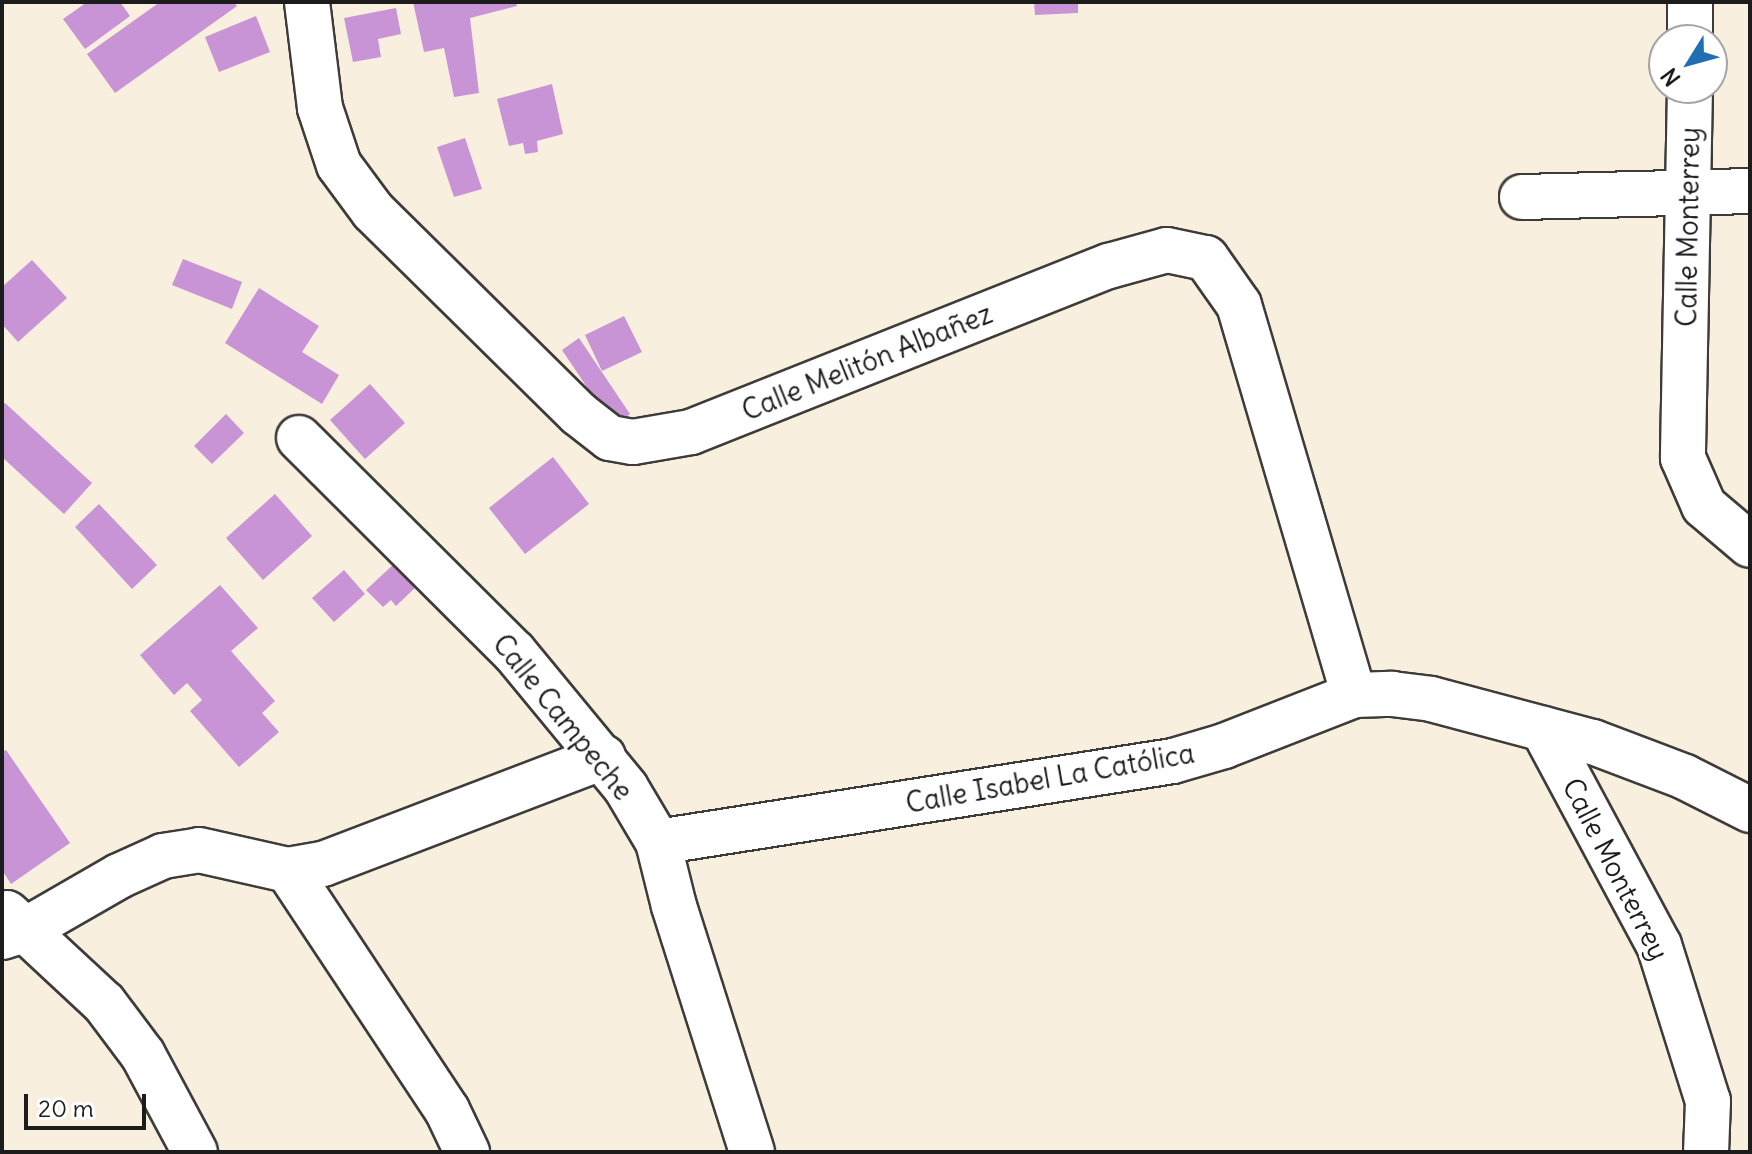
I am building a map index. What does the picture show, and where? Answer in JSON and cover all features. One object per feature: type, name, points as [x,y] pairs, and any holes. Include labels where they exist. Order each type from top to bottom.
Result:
[{"type":"street","name":"Calle Melitón Albañez","points":[[307,2],[320,108],[339,165],[373,211],[579,414],[610,438],[633,442],[691,432],[1109,266],[1167,250],[1206,258],[1239,305],[1354,695]]},
{"type":"street","points":[[1690,2],[1690,24]]},
{"type":"street","name":"Calle Monterrey","points":[[1690,104],[1683,458],[1704,506],[1750,545]]},
{"type":"street","points":[[1522,197],[1750,191]]},
{"type":"street","name":"Calle Campeche","points":[[299,438],[514,652],[603,757],[658,842],[674,906],[752,1152]]},
{"type":"street","name":"Calle Isabel La Católica","points":[[658,842],[1173,761],[1224,746],[1354,695],[1392,694],[1431,699],[1593,742],[1672,772],[1750,810]]},
{"type":"street","name":"Calle Monterrey","points":[[1543,729],[1659,945],[1708,1101],[1706,1152]]},
{"type":"street","points":[[195,1152],[135,1045],[104,1003],[10,925],[163,856],[199,850],[288,870],[323,864],[603,757]]},
{"type":"street","points":[[288,870],[447,1110],[467,1152]]},
{"type":"building","points":[[87,2],[120,2],[130,16],[85,49],[63,19]]},
{"type":"building","points":[[160,2],[234,2],[237,6],[115,93],[87,54]]},
{"type":"building","points":[[413,2],[516,2],[517,6],[470,18],[479,93],[454,97],[444,48],[424,52]]},
{"type":"building","points":[[1034,2],[1078,2],[1078,13],[1035,15]]},
{"type":"building","points":[[396,8],[401,34],[378,39],[381,57],[353,62],[344,18]]},
{"type":"building","points":[[256,16],[270,52],[219,72],[205,37]]},
{"type":"building","points":[[552,84],[563,134],[537,141],[538,152],[525,154],[523,143],[509,146],[497,99]]},
{"type":"building","points":[[465,138],[482,189],[454,197],[437,147]]},
{"type":"building","points":[[183,259],[242,282],[232,309],[172,285]]},
{"type":"building","points":[[32,260],[67,298],[18,342],[2,324],[2,287]]},
{"type":"building","points":[[259,288],[319,326],[302,352],[339,375],[322,404],[225,343]]},
{"type":"building","points":[[624,316],[642,352],[602,371],[585,335]]},
{"type":"building","points":[[579,338],[630,414],[613,426],[562,350]]},
{"type":"building","points":[[370,384],[405,423],[365,459],[330,420]]},
{"type":"building","points":[[5,403],[92,483],[64,514],[2,457],[2,406]]},
{"type":"building","points":[[226,414],[244,433],[212,464],[194,446]]},
{"type":"building","points":[[553,457],[589,504],[525,554],[489,508]]},
{"type":"building","points":[[275,494],[312,536],[263,580],[226,538]]},
{"type":"building","points":[[99,504],[157,565],[132,589],[75,527]]},
{"type":"building","points":[[396,562],[418,585],[396,606],[391,600],[383,607],[366,590]]},
{"type":"building","points":[[344,570],[365,594],[334,622],[312,598]]},
{"type":"building","points":[[220,585],[258,628],[231,651],[275,701],[262,713],[279,732],[239,767],[190,711],[202,700],[187,683],[174,695],[140,655]]},
{"type":"building","points":[[6,750],[70,843],[11,884],[2,870],[2,752]]}]
